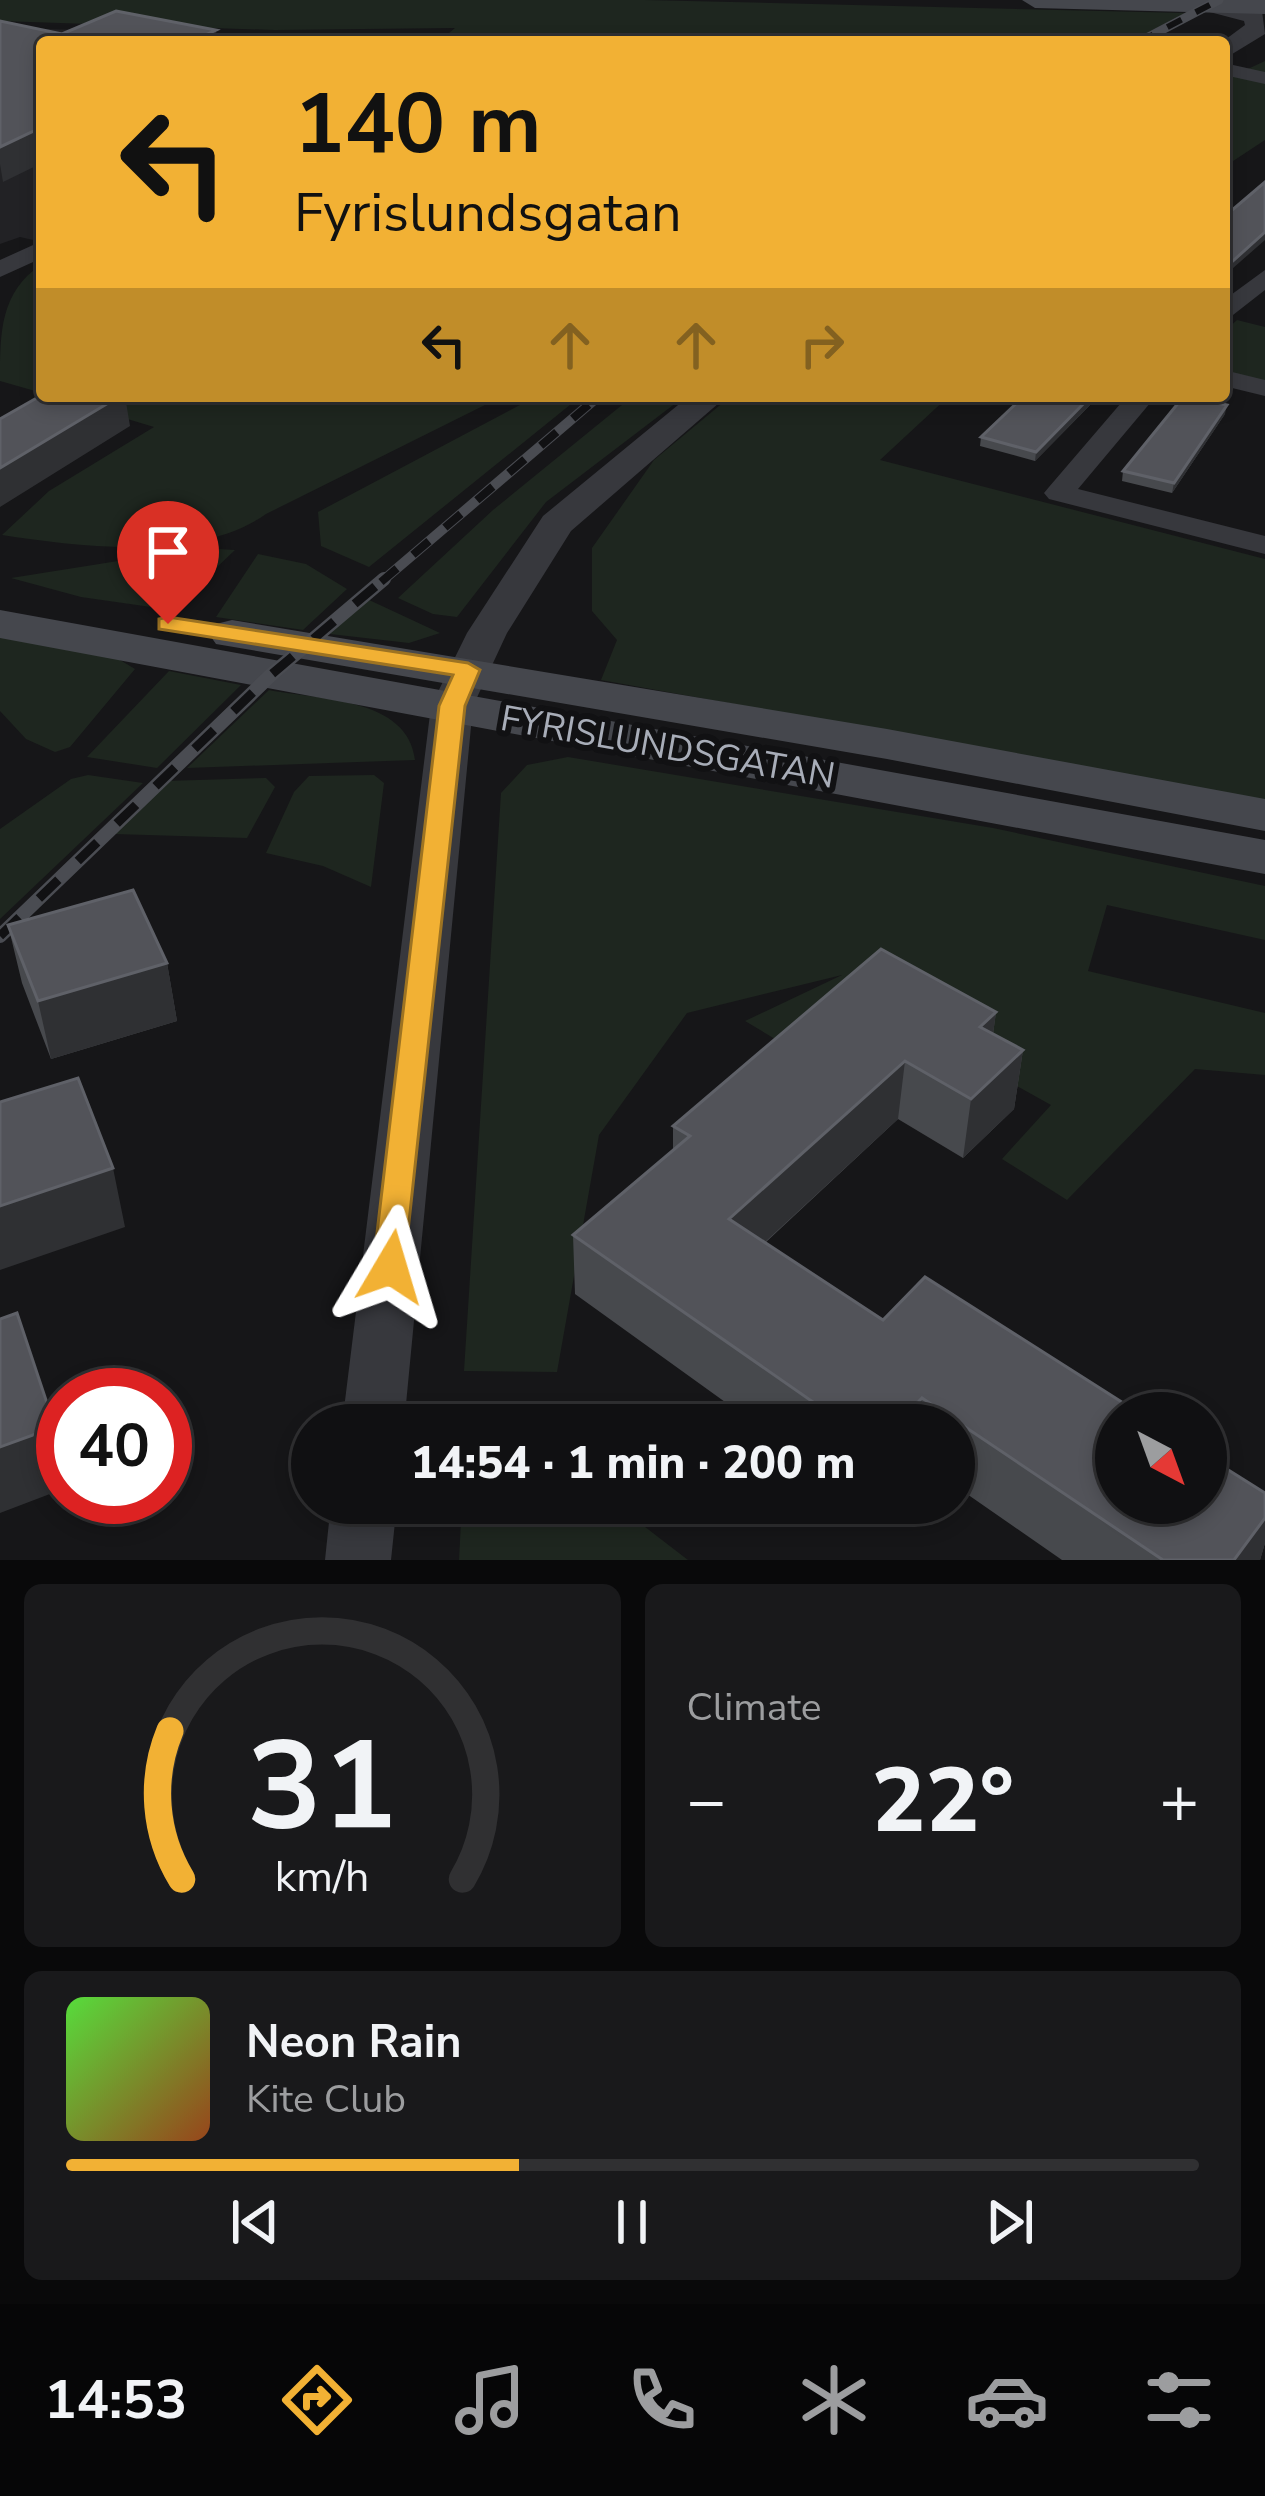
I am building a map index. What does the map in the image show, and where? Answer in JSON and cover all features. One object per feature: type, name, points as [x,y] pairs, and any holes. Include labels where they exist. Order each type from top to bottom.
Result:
[{"type":"main road","points":[[1035,0],[1210,5],[1263,26]]},
{"type":"main road","name":"FYRISLUNDSGATAN","points":[[0,599],[460,688],[1265,857]]},
{"type":"main road","name":"FYRISLUNDSGATAN","points":[[0,624],[460,688],[1265,814]]},
{"type":"street","points":[[1230,48],[1263,26]]},
{"type":"street","points":[[1230,62],[1263,26]]},
{"type":"street","points":[[1230,70],[1265,78]]},
{"type":"street","points":[[0,270],[36,251]]},
{"type":"street","points":[[1230,309],[1265,277]]},
{"type":"street","points":[[1230,379],[1265,388]]},
{"type":"street","points":[[375,1404],[460,688],[556,524],[703,402]]},
{"type":"street","points":[[1137,402],[1060,493],[1265,545]]},
{"type":"street","points":[[358,1560],[362,1524]]},
{"type":"shaded area","points":[[0,0],[645,0],[1185,13],[1141,36],[264,36],[449,33],[455,28],[275,30],[0,21]]},
{"type":"shaded area","points":[[0,28],[250,36],[36,36],[36,241],[20,237],[0,244]]},
{"type":"shaded area","points":[[1265,61],[1265,140],[1230,163],[1230,77]]},
{"type":"shaded area","points":[[36,269],[36,391],[0,381],[5,315]]},
{"type":"shaded area","points":[[1237,320],[1265,327],[1265,384],[1230,376],[1230,326]]},
{"type":"shaded area","points":[[71,402],[491,402],[238,529],[207,539],[138,547],[2,535],[49,491],[154,427]]},
{"type":"shaded area","points":[[526,402],[574,402],[369,567],[321,546],[318,512]]},
{"type":"shaded area","points":[[626,402],[677,402],[546,502],[457,617],[433,614],[398,598],[493,510]]},
{"type":"shaded area","points":[[724,402],[943,402],[880,460],[1265,559],[1265,800],[601,680],[617,640],[592,611],[592,548],[654,460]]},
{"type":"shaded area","points":[[200,548],[235,550],[172,610],[81,597],[11,578]]},
{"type":"shaded area","points":[[258,554],[306,564],[347,589],[303,630],[216,617]]},
{"type":"shaded area","points":[[367,599],[440,633],[409,643],[330,634]]},
{"type":"shaded area","points":[[0,635],[115,657],[135,669],[70,747],[55,752],[26,739],[0,711]]},
{"type":"shaded area","points":[[169,671],[241,685],[157,768],[87,757]]},
{"type":"shaded area","points":[[269,690],[335,700],[379,713],[409,739],[415,760],[187,768]]},
{"type":"shaded area","points":[[568,757],[993,828],[1265,886],[1265,940],[1107,905],[1088,971],[1265,1013],[1265,1075],[1195,1069],[1067,1200],[1002,1159],[1051,1105],[876,1007],[812,1061],[745,1021],[842,975],[687,1013],[599,1135],[557,1372],[464,1371],[501,793],[527,765]]},
{"type":"shaded area","points":[[88,775],[143,783],[0,919],[0,829],[71,779]]},
{"type":"shaded area","points":[[374,775],[384,783],[371,887],[323,866],[266,853],[294,792],[309,776]]},
{"type":"shaded area","points":[[266,778],[275,787],[247,838],[114,834],[165,781]]},
{"type":"shaded area","points":[[461,1524],[641,1524],[688,1560],[459,1560]]},
{"type":"building","points":[[116,11],[216,30],[203,36],[36,36],[36,130],[0,147],[0,21],[62,34]]},
{"type":"building","points":[[1265,182],[1265,232],[1230,264],[1230,212]]},
{"type":"building","points":[[36,398],[110,402],[0,468],[0,419]]},
{"type":"building","points":[[1018,402],[1085,402],[1036,452],[981,437]]},
{"type":"building","points":[[1179,402],[1227,405],[1174,483],[1123,471]]},
{"type":"building","points":[[133,890],[167,963],[38,1001],[8,925]]},
{"type":"building","points":[[881,949],[996,1012],[980,1027],[1023,1050],[971,1099],[905,1061],[729,1219],[883,1320],[925,1277],[1106,1392],[1095,1392],[1095,1514],[975,1434],[975,1404],[931,1404],[922,1398],[916,1404],[816,1404],[573,1235],[690,1136],[673,1126]]},
{"type":"building","points":[[78,1078],[113,1168],[0,1206],[0,1102]]},
{"type":"building","points":[[17,1313],[36,1370],[36,1434],[0,1447],[0,1319]]},
{"type":"building","points":[[1227,1469],[1265,1493],[1265,1518],[1234,1560],[1163,1560],[1109,1524],[1227,1524]]},
{"type":"railway","points":[[1150,36],[1219,0]]},
{"type":"railway","points":[[381,582],[592,402]]},
{"type":"railway","points":[[0,936],[272,674],[384,579]]},
{"type":"route","points":[[168,624],[468,670],[452,706],[391,1267]]}]
